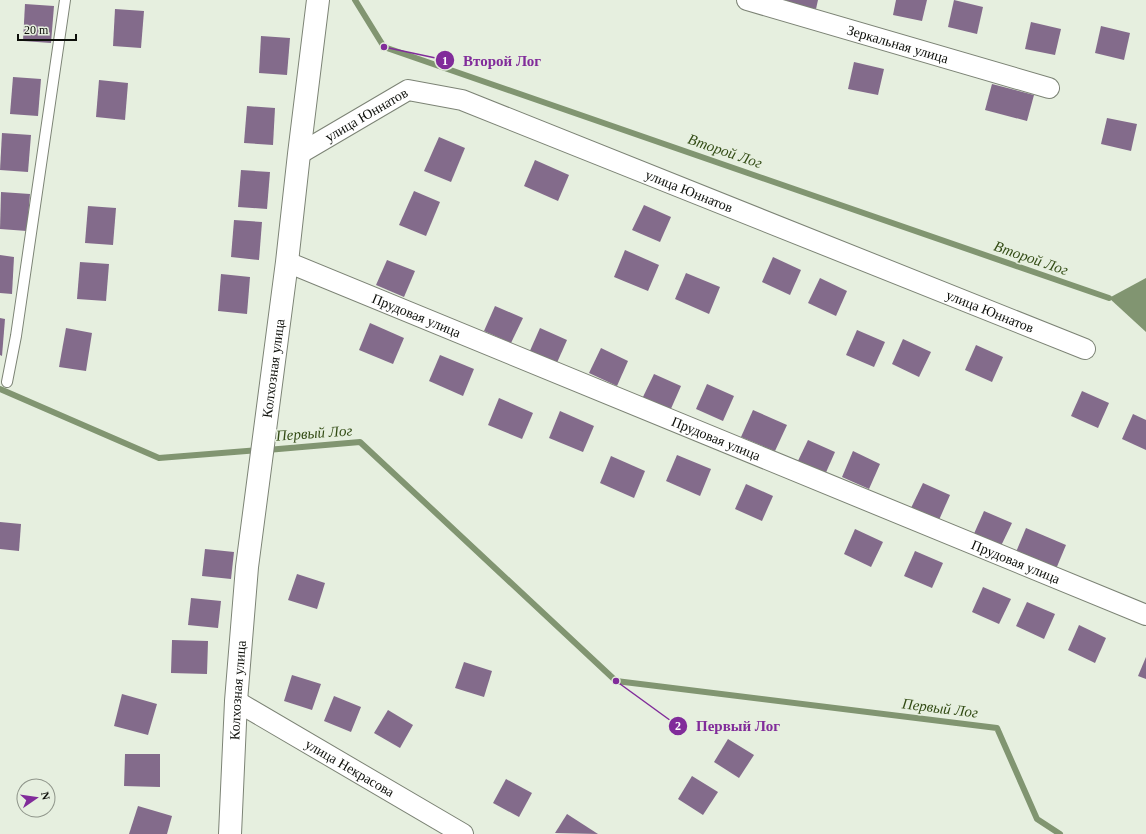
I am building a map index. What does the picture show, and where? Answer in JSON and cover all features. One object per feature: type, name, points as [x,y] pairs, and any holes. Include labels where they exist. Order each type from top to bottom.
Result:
[{"type":"street","name":"Зеркальная улица","points":[[747,0],[1049,88]]},
{"type":"street","name":"Колхозная улица","points":[[230,834],[236,701],[247,567],[287,262],[314,1]]},
{"type":"street","name":"улица Юннатов","points":[[298,154],[408,90],[462,100],[1085,348]]},
{"type":"street","name":"Прудовая улица","points":[[287,262],[1146,615]]},
{"type":"street","name":"улица Некрасова","points":[[236,701],[463,834]]},
{"type":"lane","points":[[7,382],[16,336],[65,0]]},
{"type":"shaded area","points":[[1146,278],[1146,332],[1109,298]]},
{"type":"building","points":[[787,0],[818,0],[816,9],[786,3]]},
{"type":"building","points":[[896,0],[927,0],[922,21],[893,15]]},
{"type":"building","points":[[954,0],[983,7],[977,34],[948,27]]},
{"type":"building","points":[[25,4],[54,6],[51,43],[23,41]]},
{"type":"building","points":[[115,9],[144,11],[141,48],[113,46]]},
{"type":"building","points":[[1031,22],[1061,29],[1055,55],[1025,49]]},
{"type":"building","points":[[1101,26],[1130,33],[1124,60],[1095,53]]},
{"type":"building","points":[[261,36],[290,38],[287,75],[259,73]]},
{"type":"building","points":[[854,62],[884,69],[878,95],[848,89]]},
{"type":"building","points":[[13,77],[41,79],[38,116],[10,114]]},
{"type":"building","points":[[99,80],[128,83],[125,120],[96,117]]},
{"type":"building","points":[[992,84],[1034,95],[1027,121],[985,110]]},
{"type":"building","points":[[247,106],[275,108],[273,145],[244,143]]},
{"type":"building","points":[[1107,118],[1137,124],[1131,151],[1101,144]]},
{"type":"building","points":[[2,133],[31,135],[28,172],[0,170]]},
{"type":"building","points":[[439,137],[465,148],[451,182],[424,171]]},
{"type":"building","points":[[535,160],[569,175],[558,201],[524,186]]},
{"type":"building","points":[[241,170],[270,172],[267,209],[238,207]]},
{"type":"building","points":[[414,191],[440,202],[426,236],[399,225]]},
{"type":"building","points":[[1,192],[30,194],[27,231],[0,229]]},
{"type":"building","points":[[644,205],[671,217],[660,242],[632,230]]},
{"type":"building","points":[[88,206],[116,208],[113,245],[85,243]]},
{"type":"building","points":[[234,220],[262,222],[259,260],[231,257]]},
{"type":"building","points":[[625,250],[659,265],[648,291],[614,277]]},
{"type":"building","points":[[0,255],[14,257],[12,294],[0,293]]},
{"type":"building","points":[[773,257],[801,270],[790,295],[762,282]]},
{"type":"building","points":[[387,260],[415,271],[404,297],[376,285]]},
{"type":"building","points":[[80,262],[109,264],[106,301],[77,299]]},
{"type":"building","points":[[686,273],[720,287],[709,314],[675,299]]},
{"type":"building","points":[[221,274],[250,277],[247,314],[218,311]]},
{"type":"building","points":[[820,278],[847,291],[836,316],[808,303]]},
{"type":"building","points":[[495,306],[523,318],[511,343],[484,331]]},
{"type":"building","points":[[0,318],[5,319],[2,356],[0,355]]},
{"type":"building","points":[[370,323],[404,338],[393,364],[359,350]]},
{"type":"building","points":[[66,328],[92,333],[86,371],[59,367]]},
{"type":"building","points":[[540,328],[567,340],[556,365],[529,353]]},
{"type":"building","points":[[857,330],[885,342],[874,367],[846,355]]},
{"type":"building","points":[[903,339],[931,352],[919,377],[892,364]]},
{"type":"building","points":[[976,345],[1003,357],[992,382],[965,370]]},
{"type":"building","points":[[601,348],[628,361],[617,386],[589,373]]},
{"type":"building","points":[[440,355],[474,369],[463,396],[429,381]]},
{"type":"building","points":[[654,374],[681,386],[670,411],[642,399]]},
{"type":"building","points":[[707,384],[734,396],[723,421],[696,409]]},
{"type":"building","points":[[1082,391],[1109,403],[1098,428],[1071,416]]},
{"type":"building","points":[[499,398],[533,413],[522,439],[488,425]]},
{"type":"building","points":[[753,410],[787,425],[775,451],[741,437]]},
{"type":"building","points":[[560,411],[594,426],[583,452],[549,438]]},
{"type":"building","points":[[1133,414],[1146,420],[1146,450],[1122,439]]},
{"type":"building","points":[[808,440],[835,452],[824,477],[796,465]]},
{"type":"building","points":[[853,451],[880,464],[869,489],[842,477]]},
{"type":"building","points":[[677,455],[711,469],[700,496],[666,481]]},
{"type":"building","points":[[611,456],[645,471],[634,498],[600,483]]},
{"type":"building","points":[[923,483],[950,495],[939,520],[911,508]]},
{"type":"building","points":[[746,484],[773,496],[762,521],[735,509]]},
{"type":"building","points":[[984,511],[1012,523],[1000,548],[973,536]]},
{"type":"building","points":[[0,522],[21,524],[19,551],[0,549]]},
{"type":"building","points":[[1026,528],[1066,545],[1056,569],[1016,552]]},
{"type":"building","points":[[855,529],[883,542],[871,567],[844,554]]},
{"type":"building","points":[[205,549],[234,552],[231,579],[202,576]]},
{"type":"building","points":[[915,551],[943,563],[932,588],[904,576]]},
{"type":"building","points":[[297,574],[325,583],[317,609],[288,600]]},
{"type":"building","points":[[983,587],[1011,599],[999,624],[972,612]]},
{"type":"building","points":[[191,598],[221,601],[218,628],[188,625]]},
{"type":"building","points":[[1027,602],[1055,614],[1044,639],[1016,626]]},
{"type":"building","points":[[1079,625],[1106,638],[1095,663],[1068,650]]},
{"type":"building","points":[[172,640],[208,641],[207,674],[171,673]]},
{"type":"building","points":[[1146,657],[1146,679],[1138,676]]},
{"type":"building","points":[[464,662],[492,671],[484,697],[455,688]]},
{"type":"building","points":[[292,675],[321,684],[312,710],[284,701]]},
{"type":"building","points":[[122,694],[157,704],[148,735],[114,726]]},
{"type":"building","points":[[334,696],[361,707],[351,732],[324,721]]},
{"type":"building","points":[[388,710],[413,725],[400,748],[374,733]]},
{"type":"building","points":[[728,739],[754,755],[739,778],[714,762]]},
{"type":"building","points":[[125,754],[160,754],[160,787],[124,786]]},
{"type":"building","points":[[692,776],[718,792],[703,815],[678,799]]},
{"type":"building","points":[[506,779],[532,793],[519,817],[493,803]]},
{"type":"building","points":[[138,806],[172,816],[167,834],[129,834]]},
{"type":"building","points":[[567,814],[598,834],[555,833]]},
{"type":"waterway","name":"Второй Лог","points":[[355,0],[384,47],[1109,298]]},
{"type":"waterway","name":"Первый Лог","points":[[0,389],[159,458],[258,450]]},
{"type":"waterway","name":"Первый Лог","points":[[267,450],[360,442],[616,681],[997,728],[1037,819],[1060,834]]},
{"type":"place","name":"Второй Лог","points":[[384,47]]},
{"type":"place","name":"Первый Лог","points":[[616,681]]}]
